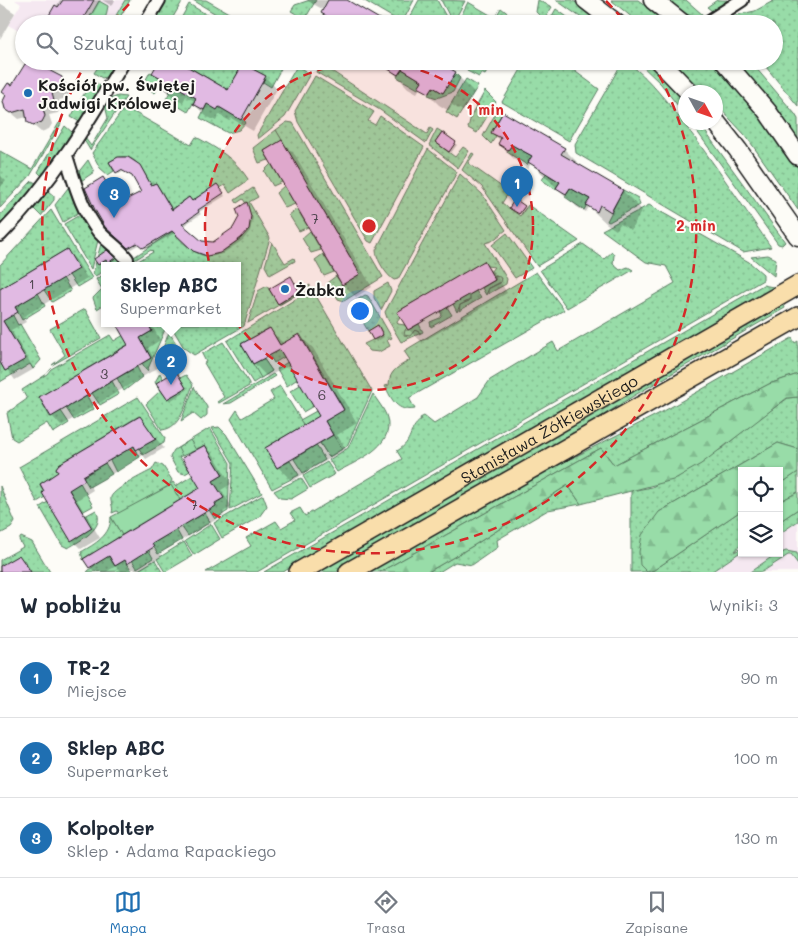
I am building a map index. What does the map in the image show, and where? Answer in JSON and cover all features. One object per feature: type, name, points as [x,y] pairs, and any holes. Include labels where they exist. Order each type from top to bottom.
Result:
[{"type":"main road","name":"Stanisława Żółkiewskiego","points":[[299,572],[798,285]]},
{"type":"main road","name":"Stanisława Żółkiewskiego","points":[[348,572],[798,317]]},
{"type":"street","points":[[150,15],[159,0]]},
{"type":"street","points":[[586,0],[605,15]]},
{"type":"street","points":[[653,0],[672,15]]},
{"type":"street","points":[[719,15],[742,0]]},
{"type":"street","points":[[0,235],[29,204],[66,156],[119,70]]},
{"type":"street","points":[[668,70],[682,85]]},
{"type":"street","points":[[732,70],[768,111],[798,156]]},
{"type":"street","points":[[722,130],[798,236]]},
{"type":"street","points":[[66,156],[79,197],[90,219],[102,235],[121,251],[127,259]]},
{"type":"shaded area","points":[[15,0],[125,0],[116,15],[15,15],[15,29],[8,25],[21,4]]},
{"type":"shaded area","points":[[798,521],[798,572],[711,572],[738,554],[738,557],[783,557],[783,531]]},
{"type":"green space","points":[[125,0],[130,0],[121,15],[116,15]]},
{"type":"green space","points":[[167,0],[183,0],[174,15],[158,15]]},
{"type":"green space","points":[[193,0],[206,0],[232,15],[217,15]]},
{"type":"green space","points":[[316,0],[307,15],[298,15],[291,11],[295,5]]},
{"type":"green space","points":[[363,0],[414,0],[406,15],[388,15]]},
{"type":"green space","points":[[419,0],[437,0],[445,15],[411,15]]},
{"type":"green space","points":[[441,0],[465,1],[457,15],[449,15]]},
{"type":"green space","points":[[538,0],[552,7],[547,15],[539,15],[536,12]]},
{"type":"green space","points":[[556,0],[572,0],[593,15],[577,15]]},
{"type":"green space","points":[[611,0],[638,0],[659,15],[629,15]]},
{"type":"green space","points":[[666,0],[686,0],[703,15],[690,15],[678,10]]},
{"type":"green space","points":[[717,0],[727,0],[722,6],[712,11],[707,7]]},
{"type":"green space","points":[[775,0],[798,0],[798,106],[768,70],[783,70],[783,15],[736,15],[755,11]]},
{"type":"green space","points":[[99,1],[108,6],[106,15],[91,15]]},
{"type":"green space","points":[[468,2],[490,15],[462,15]]},
{"type":"green space","points":[[189,4],[207,15],[183,15]]},
{"type":"green space","points":[[501,8],[510,15],[497,15]]},
{"type":"green space","points":[[556,9],[564,15],[555,15],[553,15]]},
{"type":"green space","points":[[96,70],[110,70],[106,77],[102,78],[94,73]]},
{"type":"green space","points":[[194,70],[240,70],[228,90]]},
{"type":"green space","points":[[254,70],[280,70],[271,87],[263,82],[265,76]]},
{"type":"green space","points":[[295,70],[304,70],[310,74],[285,117],[258,139],[257,135]]},
{"type":"green space","points":[[317,70],[330,70],[427,134],[430,128],[433,130],[426,143],[380,110],[316,72]]},
{"type":"green space","points":[[401,70],[404,70],[422,81],[418,89],[397,77]]},
{"type":"green space","points":[[488,70],[485,75],[481,73],[479,77],[467,71]]},
{"type":"green space","points":[[521,70],[573,70],[599,89],[569,141],[502,102]]},
{"type":"green space","points":[[618,70],[636,70],[657,90],[678,115],[678,130],[689,130],[771,247],[743,252],[576,153],[575,144]]},
{"type":"green space","points":[[646,70],[658,70],[666,78],[678,94],[678,106],[661,84]]},
{"type":"green space","points":[[679,70],[722,70],[768,125],[798,168],[798,210],[746,136],[723,111],[723,85],[695,85]]},
{"type":"green space","points":[[743,70],[758,70],[795,114],[798,119],[798,141],[772,104]]},
{"type":"green space","points":[[150,72],[163,79],[155,93],[145,87],[144,83]]},
{"type":"green space","points":[[455,73],[460,78],[453,92],[437,98],[428,95],[433,87],[443,93]]},
{"type":"green space","points":[[315,76],[374,112],[368,121],[375,125],[380,116],[424,147],[372,243],[368,241],[298,122],[295,111]]},
{"type":"green space","points":[[466,79],[478,86],[457,119],[446,112]]},
{"type":"green space","points":[[92,80],[101,86],[82,119],[78,121],[71,117]]},
{"type":"green space","points":[[174,85],[196,98],[188,112],[166,99]]},
{"type":"green space","points":[[485,91],[496,102],[477,133],[468,128],[471,116]]},
{"type":"green space","points":[[118,96],[126,97],[90,150],[84,140],[85,138],[91,146],[108,118],[105,105],[110,99]]},
{"type":"green space","points":[[207,104],[219,107],[246,122],[239,130],[228,133],[200,118]]},
{"type":"green space","points":[[125,107],[191,145],[196,137],[211,145],[243,172],[248,179],[247,181],[230,193],[225,185],[220,188],[217,184],[192,201],[189,197],[172,209],[156,183],[151,185],[139,166],[130,158],[117,158],[109,162],[114,171],[108,175],[100,168],[92,153]]},
{"type":"green space","points":[[498,109],[503,112],[491,132],[496,136],[491,144],[483,136]]},
{"type":"green space","points":[[287,122],[293,123],[383,277],[344,301],[338,299],[328,282],[336,276],[342,285],[360,274],[276,130]]},
{"type":"green space","points":[[59,123],[61,124],[30,176],[0,208],[0,151],[32,169]]},
{"type":"green space","points":[[65,126],[73,133],[43,177],[38,172]]},
{"type":"green space","points":[[437,129],[442,132],[435,142],[455,157],[463,147],[469,151],[458,168],[429,145]]},
{"type":"green space","points":[[276,130],[282,140],[264,151],[269,160],[259,163],[253,148]]},
{"type":"green space","points":[[696,130],[704,130],[785,242],[782,245],[778,244]]},
{"type":"green space","points":[[512,145],[532,156],[527,165],[507,152]]},
{"type":"green space","points":[[428,149],[457,172],[398,279],[394,280],[382,266],[376,250]]},
{"type":"green space","points":[[472,153],[474,154],[468,163],[509,192],[502,203],[520,216],[528,205],[579,241],[537,266],[482,187],[462,170]]},
{"type":"green space","points":[[88,160],[94,172],[78,183],[77,174]]},
{"type":"green space","points":[[271,164],[282,182],[273,186],[264,171]]},
{"type":"green space","points":[[550,167],[553,168],[549,176],[560,182],[555,189],[542,180]]},
{"type":"green space","points":[[460,174],[482,194],[506,230],[492,241],[485,243],[507,279],[506,284],[488,294],[488,289],[500,283],[501,278],[493,277],[490,272],[494,267],[487,266],[484,262],[397,312],[400,317],[397,321],[398,324],[405,325],[407,328],[405,330],[410,335],[415,330],[421,333],[401,342],[385,312]]},
{"type":"green space","points":[[32,181],[38,184],[0,226],[0,215]]},
{"type":"green space","points":[[71,184],[81,211],[63,222],[55,205]]},
{"type":"green space","points":[[284,186],[295,204],[285,208],[276,193]]},
{"type":"green space","points":[[253,188],[258,197],[249,202],[270,238],[244,326],[194,355],[184,348],[172,327],[241,327],[241,262],[137,262],[153,252],[151,250],[133,261],[131,259],[173,231],[179,239],[197,253],[207,256],[219,253],[241,237],[250,220],[250,214],[243,199],[237,203],[235,200]]},
{"type":"green space","points":[[570,188],[590,199],[584,210],[565,197]]},
{"type":"green space","points":[[623,190],[638,198],[640,205],[609,222],[607,221]]},
{"type":"green space","points":[[48,191],[54,196],[54,200],[41,216],[34,209]]},
{"type":"green space","points":[[649,205],[749,262],[763,274],[763,280],[257,572],[206,572],[251,546],[246,538],[276,521],[281,528],[295,520],[290,513],[300,508],[305,516],[402,459],[397,451],[406,443],[421,420],[420,418],[424,416],[434,424],[478,397],[490,380],[553,342],[558,351],[675,283],[666,266],[646,262],[602,230]]},
{"type":"green space","points":[[297,209],[308,227],[299,231],[289,215]]},
{"type":"green space","points":[[51,210],[92,278],[77,287],[69,275],[67,249],[0,289],[0,265]]},
{"type":"green space","points":[[83,213],[99,236],[91,269],[64,224]]},
{"type":"green space","points":[[310,231],[321,250],[311,253],[302,238]]},
{"type":"green space","points":[[507,233],[532,268],[515,278],[492,245]]},
{"type":"green space","points":[[102,240],[123,260],[119,262],[101,262],[101,273],[95,276],[93,273]]},
{"type":"green space","points":[[272,242],[285,263],[294,258],[295,261],[270,275],[265,266]]},
{"type":"green space","points":[[583,244],[604,259],[612,252],[614,255],[613,264],[620,270],[628,267],[633,270],[567,308],[540,270]]},
{"type":"green space","points":[[323,254],[334,272],[324,276],[315,260]]},
{"type":"green space","points":[[768,255],[776,259],[774,276],[751,257]]},
{"type":"green space","points":[[536,272],[564,310],[409,398],[415,409],[404,409],[396,404],[385,386],[389,385],[393,372],[410,360],[404,351]]},
{"type":"green space","points":[[101,276],[101,287],[96,279]]},
{"type":"green space","points":[[495,276],[500,277],[501,282],[489,288],[486,295],[482,288],[495,280]]},
{"type":"green space","points":[[63,278],[71,291],[52,302],[44,290]]},
{"type":"green space","points":[[388,283],[391,291],[381,310],[374,298],[374,291]]},
{"type":"green space","points":[[310,285],[310,287],[248,323],[258,291],[267,286],[278,304]]},
{"type":"green space","points":[[763,285],[773,287],[775,290],[283,572],[264,572]]},
{"type":"green space","points":[[312,289],[372,391],[347,446],[329,457],[320,443],[333,435],[325,421],[344,409],[300,334],[280,345],[269,328],[241,344],[253,364],[263,358],[272,371],[253,383],[227,341]]},
{"type":"green space","points":[[101,290],[101,306],[97,309],[93,298]]},
{"type":"green space","points":[[476,291],[481,298],[459,311],[460,305],[469,301],[470,294]]},
{"type":"green space","points":[[38,293],[45,306],[22,320],[15,307]]},
{"type":"green space","points":[[470,294],[470,300],[460,305],[457,312],[453,304]]},
{"type":"green space","points":[[365,295],[368,296],[392,338],[387,340],[390,346],[379,352],[370,351],[364,344],[383,335],[378,325],[368,331],[352,303]]},
{"type":"green space","points":[[783,303],[785,308],[635,395],[532,461],[336,572],[312,572]]},
{"type":"green space","points":[[447,307],[452,315],[431,327],[430,322],[440,318],[442,315],[440,311]]},
{"type":"green space","points":[[85,309],[101,338],[52,365],[65,355],[50,329]]},
{"type":"green space","points":[[10,310],[41,360],[33,369],[30,364],[0,382],[0,362],[5,371],[25,359],[0,316]]},
{"type":"green space","points":[[419,324],[423,332],[415,330],[410,336],[404,335],[405,330]]},
{"type":"green space","points":[[150,327],[166,327],[147,371],[142,363],[151,358],[140,338],[152,331]]},
{"type":"green space","points":[[169,332],[180,350],[170,350],[161,354]]},
{"type":"green space","points":[[127,333],[132,342],[39,397],[50,417],[61,411],[69,423],[53,433],[47,423],[17,441],[12,438],[7,413],[27,399],[22,390],[47,374],[51,369],[110,335],[114,341]]},
{"type":"green space","points":[[792,338],[795,343],[798,341],[798,374],[769,384],[614,465],[601,448],[380,572],[367,572],[543,473],[664,411]]},
{"type":"green space","points":[[223,342],[249,383],[249,386],[219,403],[217,402],[224,397],[204,363],[206,362],[202,354]]},
{"type":"green space","points":[[281,348],[286,356],[274,363],[269,355]]},
{"type":"green space","points":[[263,358],[272,371],[261,378],[253,364]]},
{"type":"green space","points":[[289,361],[299,378],[287,386],[277,369]]},
{"type":"green space","points":[[137,367],[142,377],[124,391],[117,378]]},
{"type":"green space","points":[[160,373],[163,379],[157,383],[167,399],[186,388],[180,378],[186,375],[193,385],[179,419],[169,428],[162,430],[146,404],[160,391],[155,382]]},
{"type":"green space","points":[[273,374],[275,376],[231,403],[223,404]]},
{"type":"green space","points":[[798,374],[798,397],[787,398],[701,464],[673,480],[581,504],[568,485],[476,544],[428,572],[380,572],[601,448],[614,465],[769,384]]},
{"type":"green space","points":[[112,381],[119,394],[100,405],[92,393]]},
{"type":"green space","points":[[302,384],[315,405],[303,412],[290,391]]},
{"type":"green space","points":[[280,386],[304,425],[265,448],[277,468],[290,461],[299,475],[272,489],[231,419],[237,410],[242,418],[274,399],[270,392]]},
{"type":"green space","points":[[194,387],[207,407],[207,415],[201,420],[193,413],[181,421]]},
{"type":"green space","points":[[373,394],[387,418],[388,428],[385,437],[372,452],[337,472],[329,460],[348,448]]},
{"type":"green space","points":[[87,396],[94,409],[74,420],[66,408]]},
{"type":"green space","points":[[138,397],[165,438],[164,443],[143,455],[139,448],[156,439],[139,416],[59,464],[56,468],[60,475],[40,484],[45,497],[37,502],[19,467]]},
{"type":"green space","points":[[798,397],[798,449],[778,443],[659,512],[647,572],[631,572],[631,491],[652,487],[723,448],[750,425],[788,398]]},
{"type":"green space","points":[[318,410],[321,415],[304,425],[300,420]]},
{"type":"green space","points":[[219,427],[226,434],[262,493],[230,510],[233,463],[212,428]]},
{"type":"green space","points":[[210,428],[230,463],[228,511],[215,519],[209,510],[223,498],[211,482],[223,475],[205,445],[179,457],[190,471],[185,474],[178,472],[170,457],[174,450]]},
{"type":"green space","points":[[333,435],[342,449],[329,457],[320,443]]},
{"type":"green space","points":[[190,440],[196,450],[182,456],[178,448]]},
{"type":"green space","points":[[778,443],[798,449],[798,472],[783,482],[783,467],[738,467],[738,513],[654,570],[647,572],[640,565],[639,552],[642,535],[659,512]]},
{"type":"green space","points":[[316,445],[325,460],[303,473],[294,459]]},
{"type":"green space","points":[[134,446],[140,457],[116,472],[110,460]]},
{"type":"green space","points":[[327,462],[335,474],[310,488],[303,476]]},
{"type":"green space","points":[[105,463],[112,474],[89,487],[83,477]]},
{"type":"green space","points":[[156,463],[163,466],[172,480],[170,484],[173,482],[176,486],[195,474],[202,487],[180,500],[170,485],[119,514],[117,511],[112,513],[111,497],[113,494],[152,470]]},
{"type":"green space","points":[[798,472],[798,492],[783,500],[783,482]]},
{"type":"green space","points":[[301,478],[308,489],[291,499],[280,498],[274,491]]},
{"type":"green space","points":[[78,479],[93,506],[82,512],[67,486]]},
{"type":"green space","points":[[171,485],[180,500],[122,535],[111,517]]},
{"type":"green space","points":[[568,485],[581,504],[548,510],[497,540],[498,547],[472,565],[455,562],[439,572],[428,572],[476,544]]},
{"type":"green space","points":[[0,486],[15,522],[11,528],[0,534]]},
{"type":"green space","points":[[798,492],[798,509],[783,519],[783,512],[783,500]]},
{"type":"green space","points":[[263,495],[267,506],[259,517],[222,538],[214,523]]},
{"type":"green space","points":[[48,502],[85,516],[96,510],[98,522],[91,533],[68,548],[62,545],[40,507]]},
{"type":"green space","points":[[798,509],[798,521],[783,531],[783,519]]},
{"type":"green space","points":[[205,513],[210,522],[188,536],[181,526]]},
{"type":"green space","points":[[738,513],[738,548],[734,552],[738,550],[738,554],[711,572],[647,572],[654,570]]},
{"type":"green space","points":[[111,517],[122,535],[103,547],[115,566],[125,560],[132,571],[87,572],[98,562],[92,553],[83,559],[81,552],[97,542],[105,534]]},
{"type":"green space","points":[[211,524],[220,539],[194,555],[185,541]]},
{"type":"green space","points":[[176,529],[182,540],[158,554],[152,544]]},
{"type":"green space","points":[[21,537],[32,542],[50,572],[31,572],[24,560],[0,572],[0,560],[23,547],[19,540]]},
{"type":"green space","points":[[184,542],[192,556],[165,572],[157,559]]},
{"type":"green space","points":[[147,547],[153,558],[137,568],[130,557]]},
{"type":"green space","points":[[783,552],[797,553],[798,564],[791,555],[788,555],[762,572],[750,572],[772,557],[783,557]]},
{"type":"green space","points":[[155,560],[162,572],[135,572]]},
{"type":"building","points":[[63,0],[94,0],[85,15],[49,15],[55,5],[58,7]]},
{"type":"building","points":[[328,0],[347,0],[373,15],[324,15],[321,13]]},
{"type":"building","name":"Kościół pw. Świętej Jadwigi Królowej","points":[[21,70],[48,70],[62,77],[63,85],[60,91],[52,93],[54,101],[50,106],[43,108],[45,116],[42,122],[33,125],[27,122],[25,109],[11,113],[5,109],[3,101],[6,95],[2,92],[8,83],[12,85]]},
{"type":"building","points":[[154,70],[194,70],[228,90],[240,70],[254,70],[266,76],[241,120],[219,107],[217,110],[207,104],[204,110],[193,104],[196,98],[174,85],[170,91],[159,85],[163,79],[152,73]]},
{"type":"building","points":[[390,70],[401,70],[398,75]]},
{"type":"building","points":[[404,70],[453,70],[456,72],[443,93],[433,87],[429,93],[418,87],[422,81]]},
{"type":"building","points":[[503,112],[565,148],[561,154],[623,190],[611,212],[600,205],[597,212],[586,205],[590,199],[570,188],[566,194],[556,188],[560,182],[528,162],[532,156],[512,145],[508,150],[498,144],[501,138],[491,133]]},
{"type":"building","points":[[442,132],[456,142],[449,152],[435,142]]},
{"type":"building","points":[[282,140],[360,274],[342,285],[264,151]]},
{"type":"building","points":[[118,157],[128,157],[140,165],[151,185],[156,183],[172,210],[189,197],[192,201],[217,184],[224,193],[198,210],[199,212],[182,224],[202,241],[213,242],[233,228],[239,217],[236,209],[247,202],[251,216],[249,229],[241,238],[220,253],[207,256],[193,251],[172,231],[143,248],[137,243],[128,248],[105,227],[85,188],[103,177],[119,203],[141,192],[132,176],[121,170],[116,173],[109,162]]},
{"type":"building","points":[[515,199],[525,206],[519,214],[509,208]]},
{"type":"building","points":[[67,249],[79,269],[15,307],[18,312],[3,321],[26,359],[5,371],[0,362],[0,289]]},
{"type":"building","points":[[107,250],[115,258],[109,262],[106,260],[101,262],[98,265],[94,259]]},
{"type":"building","points":[[484,261],[495,280],[408,330],[397,312]]},
{"type":"building","points":[[291,276],[299,291],[278,304],[269,289]]},
{"type":"building","points":[[378,325],[383,335],[373,340],[368,331]]},
{"type":"building","points":[[118,327],[150,327],[152,331],[140,338],[151,358],[51,417],[39,397],[128,345]]},
{"type":"building","points":[[270,328],[280,345],[299,334],[344,410],[325,421],[333,435],[277,468],[265,448],[319,416],[280,350],[253,364],[241,344]]},
{"type":"building","points":[[176,371],[186,388],[167,399],[156,383]]},
{"type":"building","points":[[140,416],[156,439],[136,450],[134,446],[105,463],[83,476],[85,480],[69,490],[92,528],[71,541],[42,493],[44,491],[40,484],[58,472],[56,468],[59,464]]},
{"type":"building","points":[[205,445],[223,475],[213,481],[224,498],[215,503],[216,506],[152,544],[154,547],[127,564],[125,560],[115,566],[109,556],[89,568],[83,559],[200,488],[182,458]]},
{"type":"building","points":[[19,555],[31,572],[0,572],[0,566]]},
{"type":"place","name":"Kościół pw. Świętej Jadwigi Królowej","points":[[28,93]]},
{"type":"place","name":"TR-2","points":[[517,207]]},
{"type":"place","name":"Kolpolter","points":[[114,218]]},
{"type":"place","name":"Żabka","points":[[285,289]]},
{"type":"place","name":"Sklep ABC","points":[[171,385]]}]
